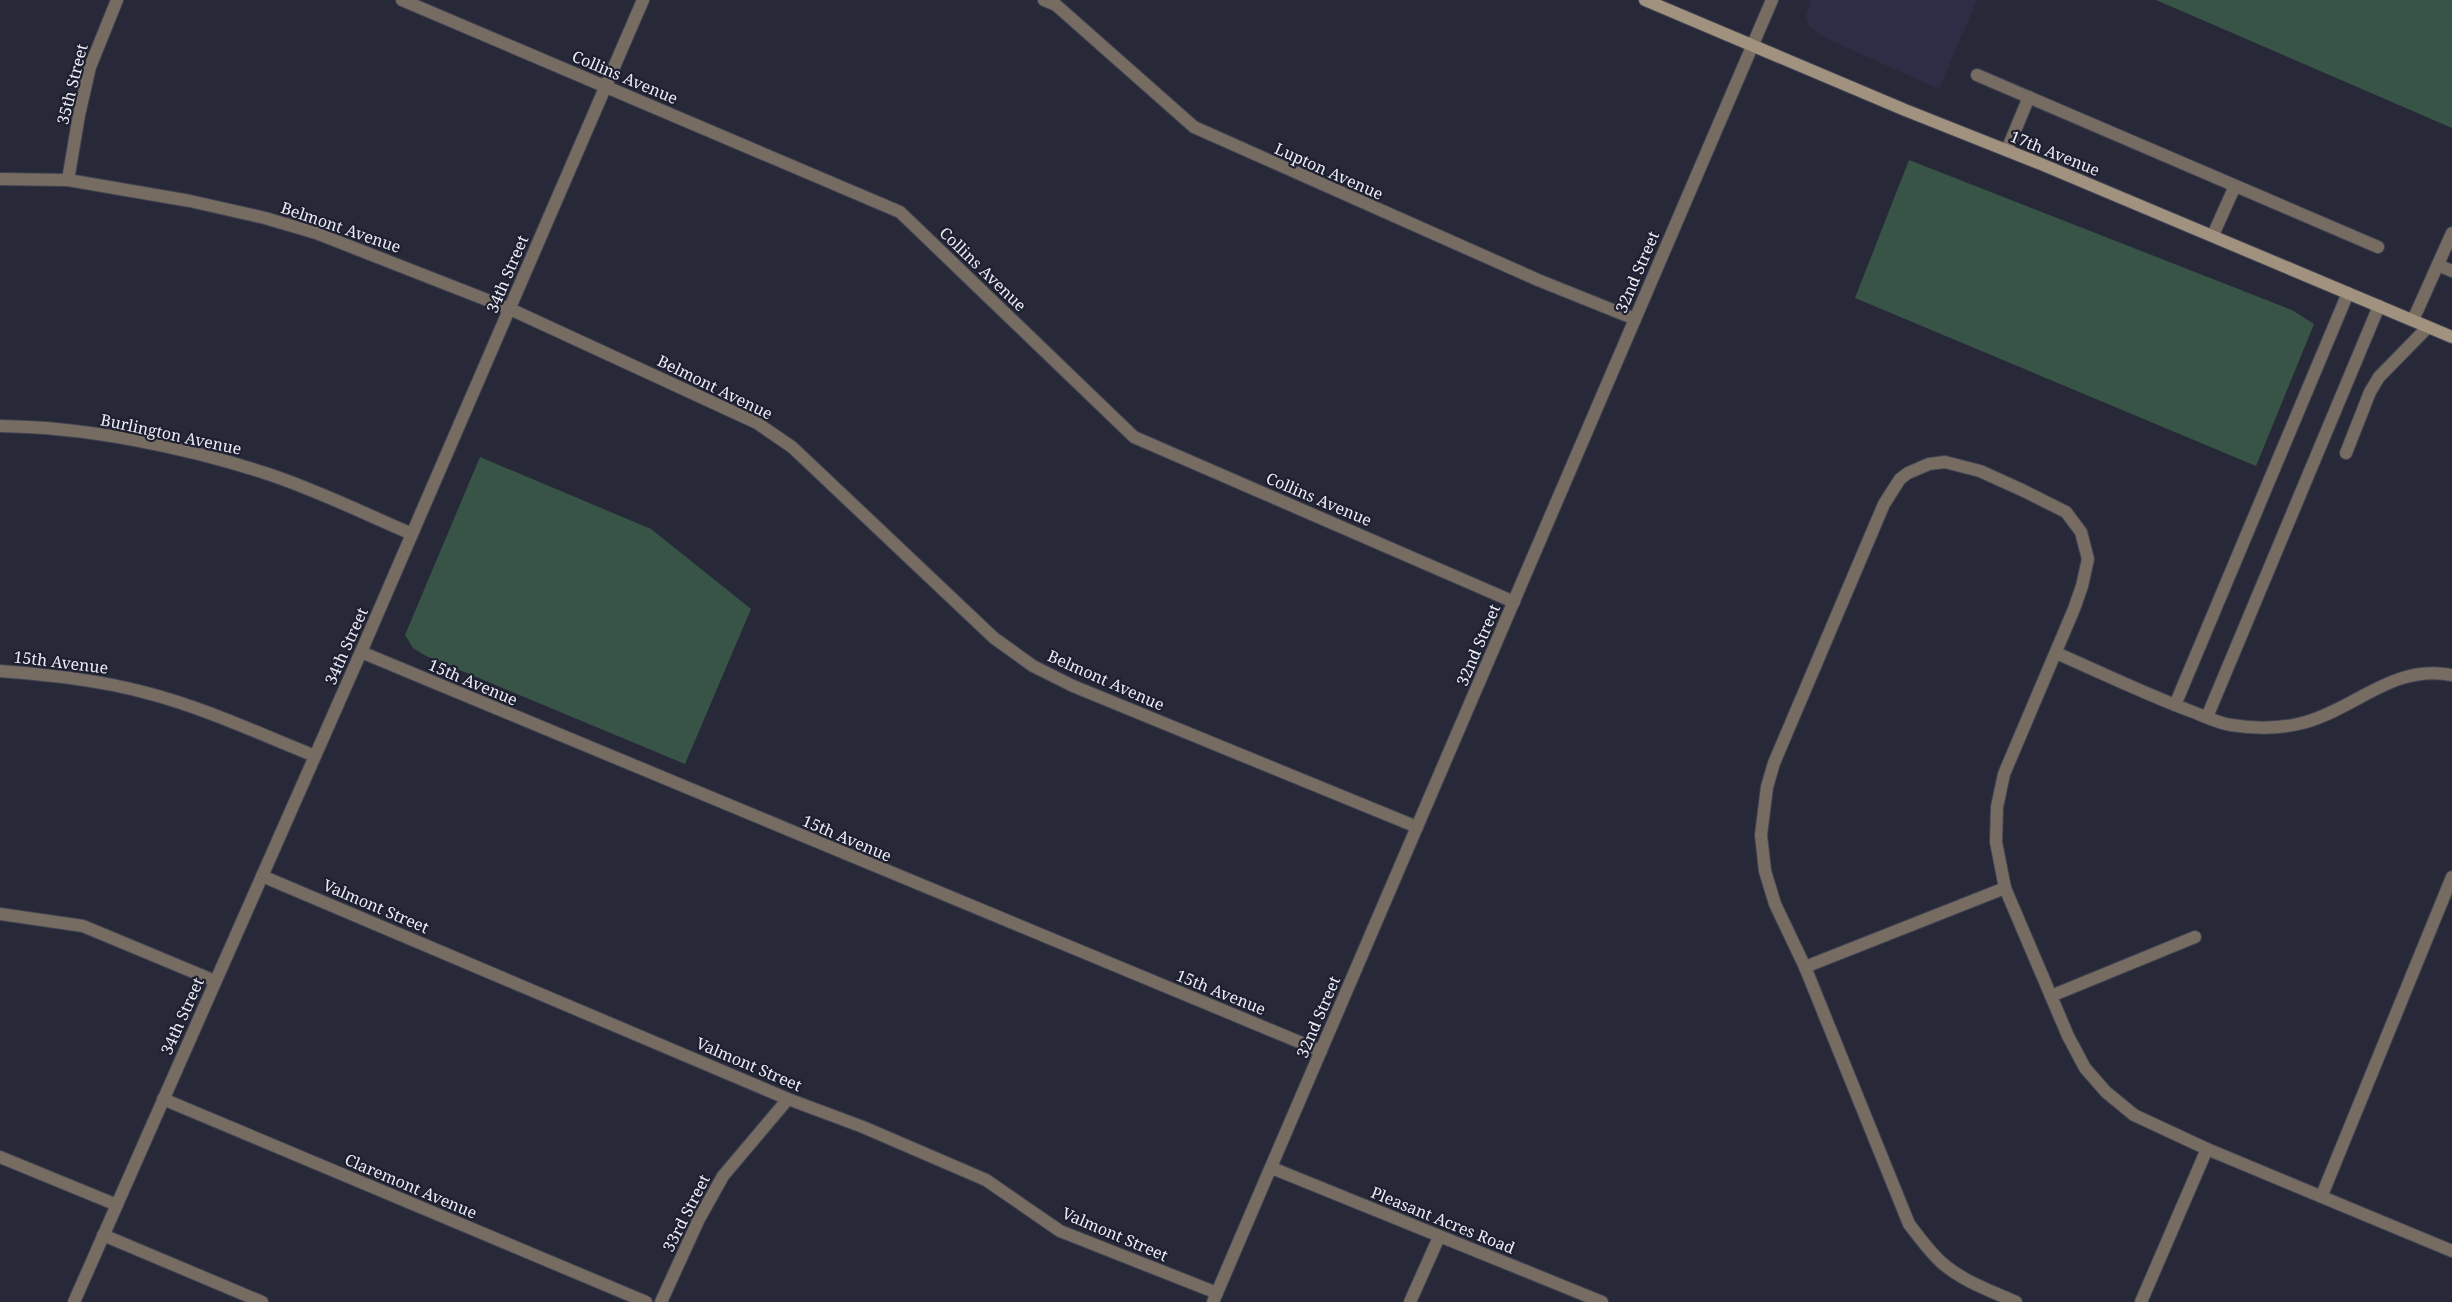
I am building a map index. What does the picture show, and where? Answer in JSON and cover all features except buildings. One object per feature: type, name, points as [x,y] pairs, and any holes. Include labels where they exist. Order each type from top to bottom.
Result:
[{"type":"main road","name":"17th Avenue","points":[[1645,0],[2452,337]]},
{"type":"street","name":"35th Street","points":[[68,180],[79,116],[90,68],[117,0]]},
{"type":"street","name":"Collins Avenue","points":[[402,0],[900,212],[1134,437],[1514,602]]},
{"type":"street","name":"34th Street","points":[[74,1302],[361,652],[643,0]]},
{"type":"street","name":"Lupton Avenue","points":[[1044,0],[1056,6],[1194,127],[1538,280],[1635,319]]},
{"type":"street","name":"32nd Street","points":[[1215,1297],[1772,0]]},
{"type":"street","points":[[1977,75],[2378,247]]},
{"type":"street","points":[[2007,150],[2029,97]]},
{"type":"street","name":"Belmont Avenue","points":[[0,179],[68,180],[190,201],[265,218],[370,253],[510,309],[757,422],[792,447],[994,638],[1033,666],[1082,690],[1417,827]]},
{"type":"street","points":[[2213,236],[2235,186]]},
{"type":"street","points":[[2413,320],[2452,233]]},
{"type":"street","points":[[2438,265],[2452,271]]},
{"type":"street","points":[[2175,705],[2348,293]]},
{"type":"street","points":[[2207,717],[2379,306]]},
{"type":"street","points":[[2346,453],[2370,392],[2380,377],[2428,326]]},
{"type":"street","name":"Burlington Avenue","points":[[0,426],[82,432],[200,454],[270,474],[412,534]]},
{"type":"street","points":[[2016,1302],[1985,1289],[1950,1269],[1927,1248],[1908,1224],[1804,967],[1775,904],[1765,871],[1761,835],[1767,787],[1774,763],[1884,504],[1895,486],[1908,472],[1929,464],[1945,462],[1980,471],[2066,512],[2081,532],[2088,559],[2074,609],[2000,786],[1996,807],[1996,842],[2005,888],[2068,1036],[2085,1068],[2106,1092],[2134,1116],[2452,1251]]},
{"type":"street","name":"15th Avenue","points":[[361,652],[1321,1051]]},
{"type":"street","points":[[2056,653],[2207,717],[2230,725],[2272,729],[2308,722],[2381,686],[2406,676],[2440,673],[2452,675]]},
{"type":"street","name":"15th Avenue","points":[[0,671],[80,678],[148,693],[212,715],[315,756]]},
{"type":"street","name":"Valmont Street","points":[[262,876],[788,1099],[863,1127],[986,1180],[1060,1231],[1215,1297]]},
{"type":"street","points":[[2322,1196],[2452,877]]},
{"type":"street","points":[[1804,967],[2005,888]]},
{"type":"street","points":[[0,914],[83,926],[215,982]]},
{"type":"street","points":[[2051,996],[2195,937]]},
{"type":"street","name":"Claremont Avenue","points":[[163,1099],[646,1302]]},
{"type":"street","name":"33rd Street","points":[[661,1302],[699,1219],[723,1176],[788,1099]]},
{"type":"street","points":[[2142,1302],[2207,1148]]},
{"type":"street","points":[[0,1157],[117,1205]]},
{"type":"street","name":"Pleasant Acres Road","points":[[1272,1168],[1602,1302]]},
{"type":"street","points":[[103,1235],[262,1302]]},
{"type":"street","points":[[1410,1302],[1439,1236]]},
{"type":"shaded area","points":[[1811,0],[1977,0],[1939,89],[1823,37],[1809,26],[1806,16]]},
{"type":"green space","points":[[2156,0],[2452,0],[2452,128]]},
{"type":"green space","points":[[1909,160],[2292,310],[2314,324],[2256,466],[1855,298]]},
{"type":"green space","points":[[480,457],[651,529],[751,609],[685,764],[426,656],[413,648],[405,635]]}]
